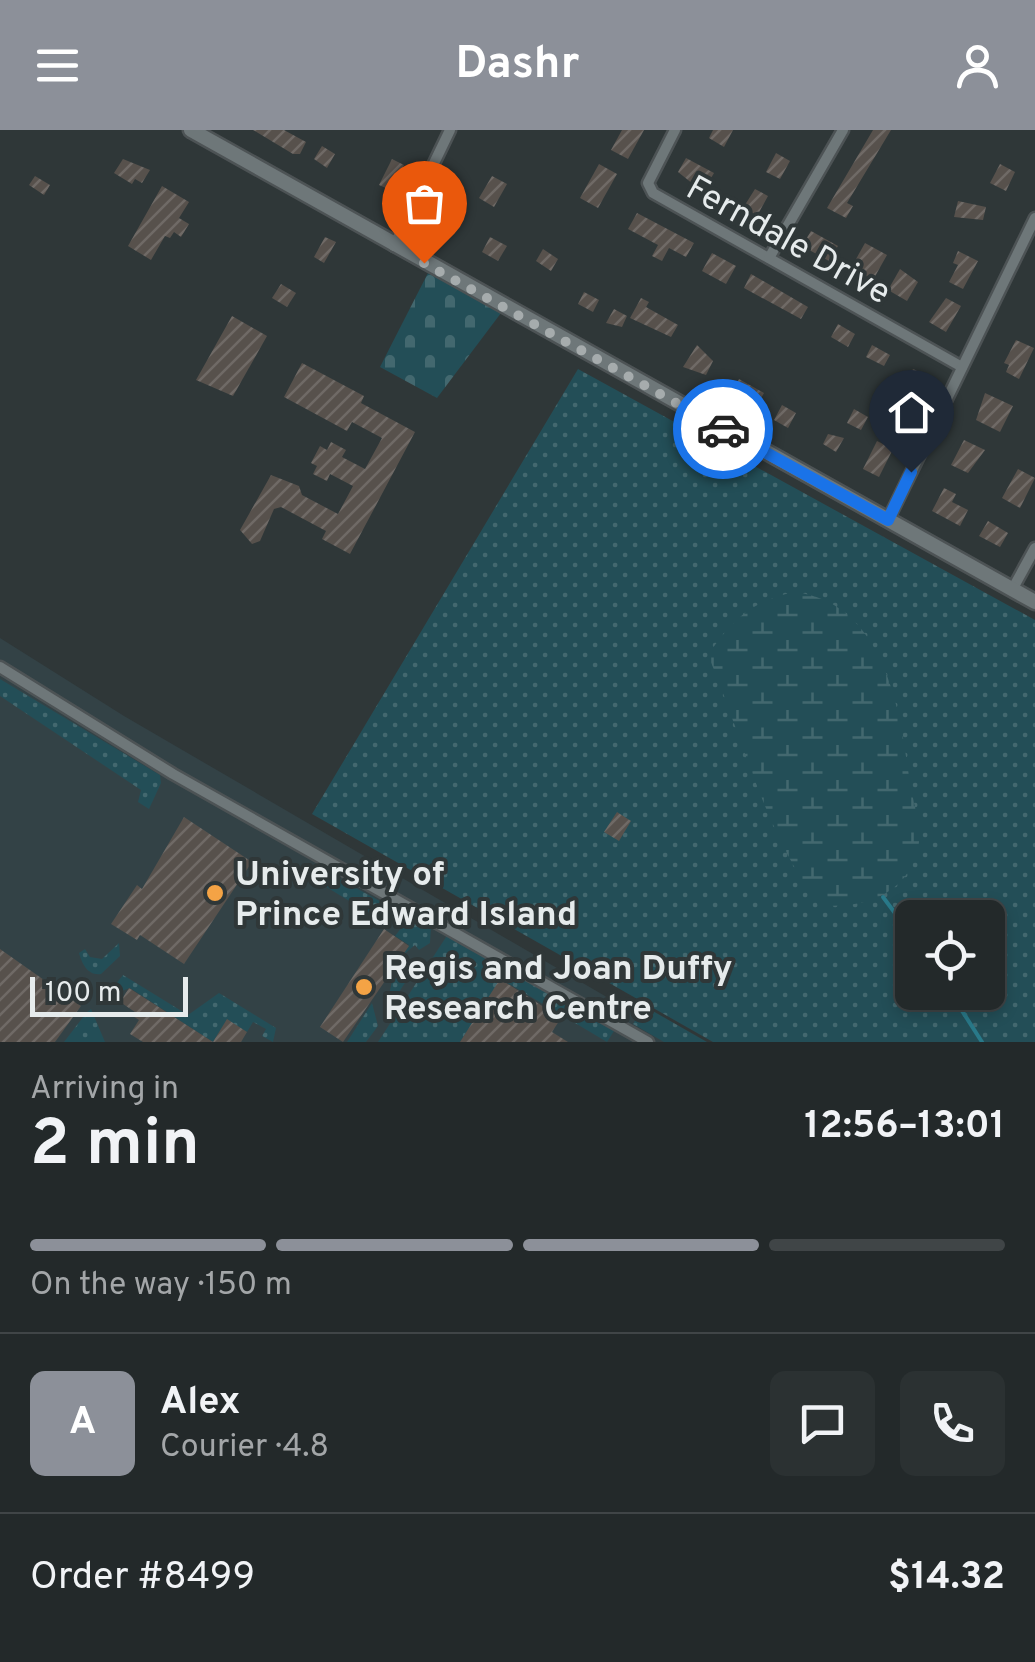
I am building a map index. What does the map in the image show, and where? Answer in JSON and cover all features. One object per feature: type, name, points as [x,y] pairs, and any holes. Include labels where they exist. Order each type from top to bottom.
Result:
[{"type":"street","points":[[192,130],[1035,602]]},
{"type":"street","points":[[394,246],[450,130]]},
{"type":"street","name":"Ferndale Drive","points":[[674,130],[648,184],[652,193],[962,367]]},
{"type":"street","points":[[769,258],[843,130]]},
{"type":"street","points":[[888,520],[1035,218]]},
{"type":"street","points":[[1012,590],[1035,548]]},
{"type":"street","points":[[0,667],[172,774],[648,1042]]},
{"type":"shaded area","name":"University of Prince Edward Island","points":[[0,638],[124,716],[684,1042],[0,1042]]},
{"type":"green space","points":[[428,273],[501,313],[437,398],[380,367]]},
{"type":"green space","points":[[578,369],[1035,620],[1035,1042],[713,1042],[312,814]]},
{"type":"green space","points":[[794,592],[824,600],[848,615],[867,636],[881,661],[900,719],[919,844],[901,881],[864,902],[818,905],[799,875],[768,814],[708,655],[744,614],[766,601]]},
{"type":"green space","points":[[0,679],[160,775],[161,783],[149,809],[138,802],[141,790],[0,696]]},
{"type":"green space","points":[[316,866],[396,910],[396,918],[382,921],[310,877]]},
{"type":"green space","points":[[411,915],[431,926],[430,943],[419,950],[415,945],[403,955],[409,945],[395,936]]},
{"type":"green space","points":[[448,934],[614,1031],[607,1042],[501,979],[460,1042],[378,1042]]},
{"type":"green space","points":[[119,943],[120,956],[101,974],[92,973],[84,965],[79,953],[85,949],[90,957],[102,959]]},
{"type":"green space","points":[[417,964],[385,1014],[392,981]]},
{"type":"green space","points":[[123,975],[188,1015],[219,993],[276,1028],[273,1042],[262,1036],[266,1029],[253,1022],[247,1032],[227,1020],[213,1042],[130,988],[116,993],[112,989]]},
{"type":"green space","points":[[372,1003],[378,1026],[366,1042],[347,1042]]},
{"type":"green space","points":[[644,1006],[707,1042],[664,1042],[633,1024]]},
{"type":"green space","points":[[91,1009],[105,1042],[64,1042],[87,1012]]},
{"type":"building","points":[[253,130],[284,130],[306,142],[300,154],[293,154]]},
{"type":"building","points":[[622,130],[644,130],[628,159],[611,150]]},
{"type":"building","points":[[713,130],[733,130],[724,147],[709,138]]},
{"type":"building","points":[[873,130],[891,130],[847,203],[853,206],[846,218],[827,208]]},
{"type":"building","points":[[322,146],[335,154],[327,168],[314,159]]},
{"type":"building","points":[[776,153],[790,161],[780,179],[766,172]]},
{"type":"building","points":[[686,158],[714,173],[703,192],[678,172]]},
{"type":"building","points":[[123,159],[150,170],[142,183],[135,179],[132,184],[114,173]]},
{"type":"building","points":[[392,159],[404,165],[401,171],[406,174],[397,193],[379,185]]},
{"type":"building","points":[[599,164],[617,174],[598,208],[580,198]]},
{"type":"building","points":[[1000,164],[1015,172],[1006,191],[990,183]]},
{"type":"building","points":[[35,176],[50,185],[44,195],[29,185]]},
{"type":"building","points":[[492,176],[507,184],[494,207],[479,198]]},
{"type":"building","points":[[162,186],[189,202],[179,218],[189,224],[181,237],[174,232],[170,238],[165,236],[151,260],[128,246]]},
{"type":"building","points":[[755,189],[768,196],[757,216],[752,213],[748,221],[738,216]]},
{"type":"building","points":[[958,201],[986,207],[983,220],[954,217]]},
{"type":"building","points":[[440,208],[452,214],[442,236],[429,229]]},
{"type":"building","points":[[637,213],[694,243],[686,257],[669,248],[662,261],[652,256],[658,245],[628,229]]},
{"type":"building","points":[[811,231],[838,246],[829,261],[802,246]]},
{"type":"building","points":[[325,237],[336,242],[324,263],[314,257]]},
{"type":"building","points":[[490,237],[507,246],[498,261],[482,252]]},
{"type":"building","points":[[865,243],[887,255],[873,280],[851,268]]},
{"type":"building","points":[[543,249],[558,259],[551,271],[536,261]]},
{"type":"building","points":[[958,251],[978,261],[963,289],[949,282],[958,265],[953,263]]},
{"type":"building","points":[[712,253],[736,266],[726,284],[702,271]]},
{"type":"building","points":[[900,269],[918,282],[907,301],[888,290]]},
{"type":"building","points":[[751,274],[808,307],[801,319],[744,288]]},
{"type":"building","points":[[281,284],[296,293],[287,307],[272,298]]},
{"type":"building","points":[[584,292],[599,300],[593,312],[578,304]]},
{"type":"building","points":[[641,298],[649,302],[646,307],[678,325],[671,337],[630,318]]},
{"type":"building","points":[[946,298],[961,306],[946,332],[929,322]]},
{"type":"building","points":[[614,309],[627,316],[622,327],[606,323]]},
{"type":"building","points":[[232,316],[267,336],[233,396],[196,380]]},
{"type":"building","points":[[838,324],[855,334],[848,347],[831,337]]},
{"type":"building","points":[[1016,340],[1034,348],[1019,379],[1006,372],[1009,365],[1004,363]]},
{"type":"building","points":[[697,345],[713,361],[706,375],[683,367]]},
{"type":"building","points":[[872,345],[890,355],[884,366],[866,357]]},
{"type":"building","points":[[302,363],[364,396],[361,403],[415,432],[350,554],[322,539],[326,531],[281,507],[274,509],[260,541],[252,544],[240,530],[271,475],[299,486],[302,495],[338,514],[353,486],[330,474],[327,481],[313,474],[317,466],[311,463],[320,446],[327,450],[331,442],[346,450],[342,457],[365,469],[382,438],[352,422],[347,431],[284,397]]},
{"type":"building","points":[[913,369],[928,376],[917,398],[902,390]]},
{"type":"building","points":[[739,379],[764,393],[756,407],[730,395]]},
{"type":"building","points":[[985,393],[1013,406],[1000,432],[976,420]]},
{"type":"building","points":[[782,405],[796,413],[788,428],[774,420]]},
{"type":"building","points":[[854,409],[868,417],[861,430],[847,423]]},
{"type":"building","points":[[828,434],[844,438],[836,452],[823,444]]},
{"type":"building","points":[[964,440],[985,450],[968,473],[951,465]]},
{"type":"building","points":[[877,441],[893,449],[879,477],[863,469]]},
{"type":"building","points":[[1018,469],[1035,478],[1020,508],[1002,498]]},
{"type":"building","points":[[944,488],[956,494],[952,502],[968,510],[960,526],[932,511]]},
{"type":"building","points":[[988,521],[1008,533],[1000,547],[979,536]]},
{"type":"building","points":[[617,812],[631,821],[619,841],[604,832]]},
{"type":"building","points":[[184,817],[252,862],[184,964],[140,935],[137,940],[111,924],[137,885],[142,889]]},
{"type":"building","name":"Regis and Joan Duffy Research Centre","points":[[384,929],[409,946],[343,1042],[320,1027]]},
{"type":"building","points":[[0,949],[81,1006],[55,1042],[0,1042]]},
{"type":"building","points":[[500,979],[561,1018],[552,1032],[568,1042],[460,1042]]},
{"type":"building","points":[[129,988],[213,1042],[143,1042],[130,1034],[139,1020],[133,1016],[135,1012],[120,1002]]},
{"type":"building","points":[[227,1019],[247,1032],[241,1042],[213,1042]]},
{"type":"waterway","points":[[883,897],[895,913]]},
{"type":"waterway","points":[[962,1010],[982,1042]]},
{"type":"way so far","points":[[424,263],[723,429]]},
{"type":"place","name":"University of Prince Edward Island","points":[[215,893]]},
{"type":"place","name":"Regis and Joan Duffy Research Centre","points":[[364,987]]},
{"type":"route","points":[[723,429],[888,520],[911,472]]}]
